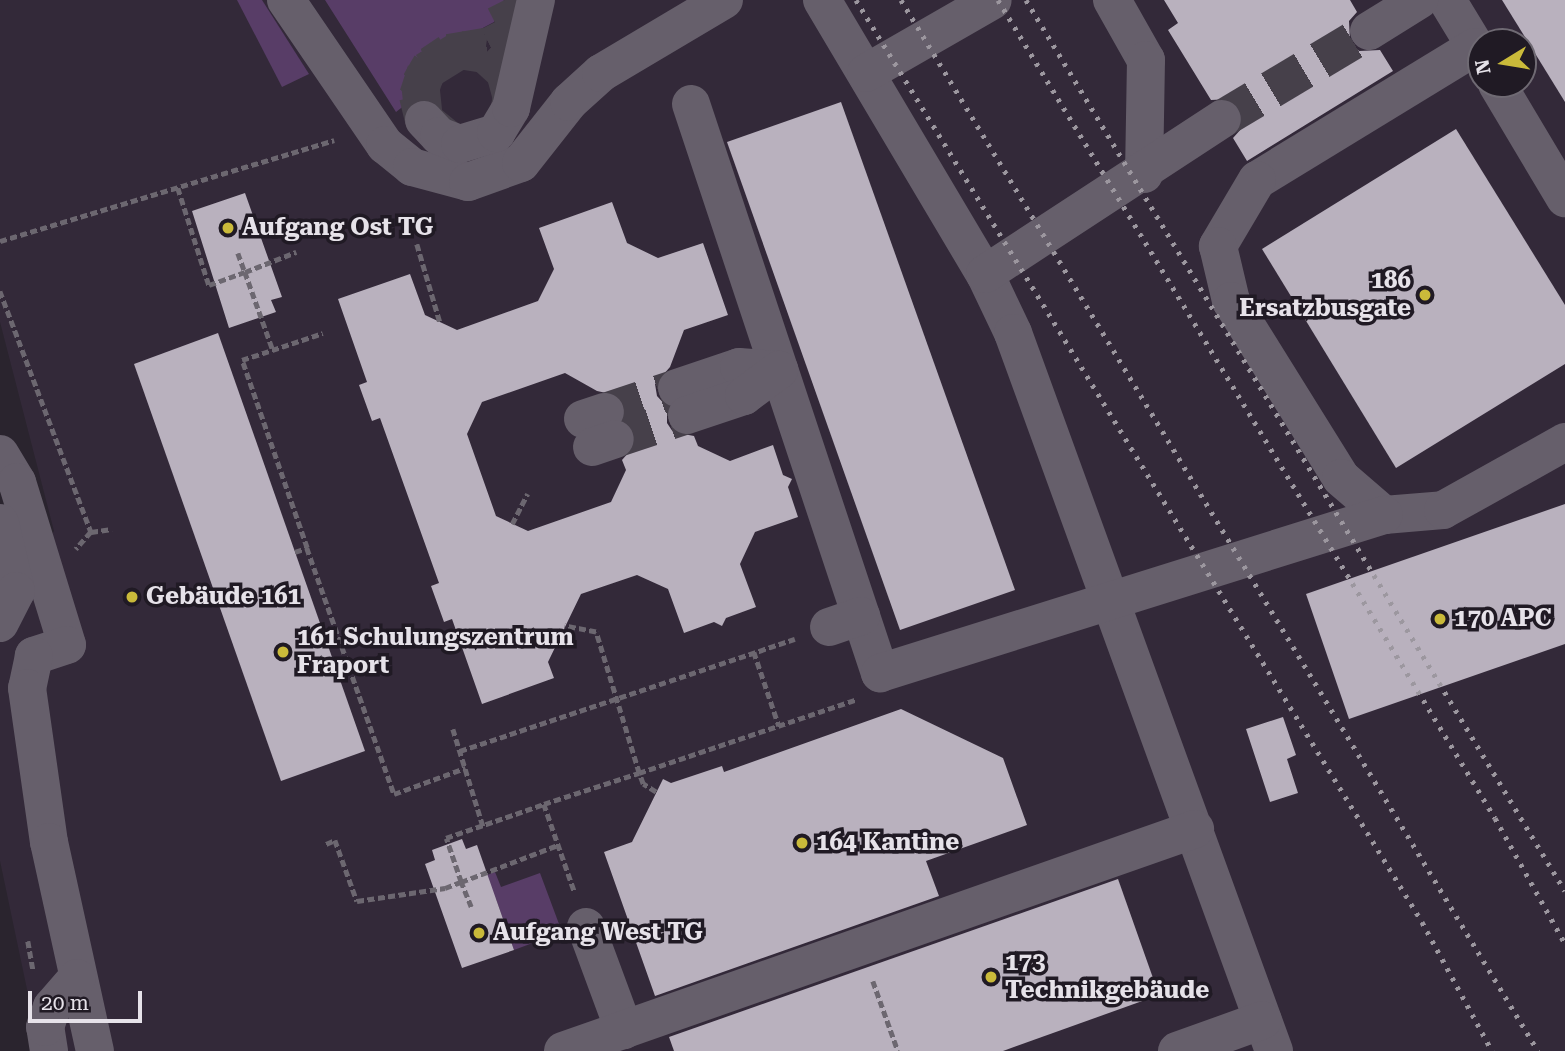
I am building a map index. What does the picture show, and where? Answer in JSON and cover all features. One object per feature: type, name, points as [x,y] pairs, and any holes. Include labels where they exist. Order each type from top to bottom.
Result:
[{"type":"lane","points":[[286,0],[372,129],[412,167],[437,178],[468,182],[496,177],[521,163],[542,132],[601,73],[724,0]]},
{"type":"lane","points":[[424,120],[439,136],[460,144],[496,133],[511,108],[536,0]]},
{"type":"lane","points":[[822,0],[985,274],[1042,402],[1269,1036],[1177,1051]]},
{"type":"lane","points":[[866,73],[993,0]]},
{"type":"lane","points":[[1112,0],[1146,60],[1144,174]]},
{"type":"lane","points":[[1369,32],[1419,0]]},
{"type":"lane","points":[[1447,0],[1467,33]]},
{"type":"lane","points":[[1384,515],[1341,478],[1231,301],[1218,246],[1257,180],[1467,57]]},
{"type":"lane","points":[[1505,98],[1565,198]]},
{"type":"lane","points":[[691,104],[779,370],[845,622],[880,673],[1384,515],[1443,510],[1565,442]]},
{"type":"lane","points":[[985,274],[1144,174],[1222,119]]},
{"type":"lane","points":[[682,401],[739,367],[779,370]]},
{"type":"lane","points":[[0,454],[17,481],[67,645],[34,656],[27,688],[49,842],[76,978],[85,1041]]},
{"type":"lane","points":[[0,523],[16,592],[0,623]]},
{"type":"lane","points":[[563,1051],[1195,828]]},
{"type":"lane","points":[[586,927],[624,1030]]},
{"type":"lane","points":[[49,1051],[45,1027],[52,1007],[76,978]]},
{"type":"path","points":[[0,241],[372,129]]},
{"type":"path","points":[[178,188],[209,285],[296,252]]},
{"type":"path","points":[[417,244],[440,322]]},
{"type":"path","points":[[238,253],[273,350]]},
{"type":"path","points":[[323,333],[242,360],[394,793],[465,768]]},
{"type":"path","points":[[512,524],[527,494]]},
{"type":"path","points":[[91,531],[112,529]]},
{"type":"path","points":[[295,552],[307,548]]},
{"type":"path","points":[[460,751],[845,622]]},
{"type":"path","points":[[565,626],[596,632],[643,784],[656,792]]},
{"type":"path","points":[[754,652],[779,726]]},
{"type":"path","points":[[471,907],[446,838],[856,700]]},
{"type":"path","points":[[453,729],[483,826]]},
{"type":"path","points":[[544,804],[586,927]]},
{"type":"path","points":[[326,844],[335,840],[357,901],[461,882],[558,845]]},
{"type":"path","points":[[27,937],[34,976]]},
{"type":"path","points":[[861,947],[898,1051]]},
{"type":"shaded area","points":[[0,0],[1565,0],[1565,1051],[40,1051],[0,861],[0,627],[54,531],[0,322]]},
{"type":"shaded area","points":[[237,0],[262,0],[309,74],[282,87]]},
{"type":"shaded area","points":[[325,0],[504,0],[494,22],[434,54],[410,101],[396,112]]},
{"type":"shaded area","points":[[495,872],[501,887],[540,873],[562,932],[514,950],[496,899],[476,879]]},
{"type":"building","points":[[1164,0],[1350,0],[1357,12],[1349,21],[1350,42],[1359,51],[1380,50],[1393,71],[1247,161],[1233,138],[1242,128],[1241,108],[1231,99],[1211,100],[1168,30],[1178,23]]},
{"type":"building","points":[[1502,0],[1565,0],[1565,102],[1537,57],[1537,28],[1519,28]]},
{"type":"building","points":[[841,102],[1015,590],[900,630],[727,142]]},
{"type":"building","name":"186 Ersatzbusgate","points":[[1456,129],[1565,305],[1565,364],[1396,468],[1262,249]]},
{"type":"building","points":[[245,193],[282,297],[271,300],[276,312],[229,328],[192,211]]},
{"type":"building","points":[[612,202],[627,243],[658,258],[703,243],[728,315],[684,330],[670,367],[655,384],[657,396],[667,407],[667,423],[673,432],[694,436],[698,446],[730,461],[773,445],[783,475],[792,479],[788,487],[798,517],[755,532],[740,564],[756,607],[726,618],[722,626],[714,622],[684,633],[668,589],[637,575],[581,594],[548,662],[554,678],[482,704],[452,619],[444,622],[431,586],[439,583],[380,418],[372,421],[359,385],[367,382],[338,299],[410,274],[425,315],[457,330],[538,301],[554,269],[539,228]],"holes":[[[565,373],[597,391],[620,396],[636,444],[622,460],[626,470],[611,502],[528,531],[496,516],[467,434],[482,402]]]},
{"type":"building","name":"161 Schulungszentrum Fraport","points":[[218,333],[365,751],[281,781],[134,364]]},
{"type":"building","name":"170 APC","points":[[1565,504],[1565,644],[1349,719],[1306,594]]},
{"type":"building","name":"164 Kantine","points":[[901,709],[1003,758],[1027,825],[926,861],[939,896],[655,996],[604,852],[632,842],[663,779],[671,783],[722,766],[724,772]]},
{"type":"building","points":[[1283,717],[1296,755],[1287,759],[1298,793],[1270,802],[1246,729]]},
{"type":"building","points":[[462,839],[466,849],[477,845],[514,950],[462,968],[425,864],[435,860],[432,850]]},
{"type":"building","name":"173 Technikgebäude","points":[[1118,879],[1159,995],[1003,1051],[674,1051],[669,1037]]},
{"type":"tunnel","points":[[450,141],[424,120],[420,84],[431,65],[449,53],[490,46],[512,35],[517,24],[505,0]]},
{"type":"tunnel","points":[[1222,119],[1369,31]]},
{"type":"tunnel","points":[[424,120],[418,96],[426,71],[459,50],[485,54],[505,72],[512,98],[508,116]]},
{"type":"tunnel","points":[[605,412],[677,388]]},
{"type":"tunnel","points":[[615,439],[687,415]]},
{"type":"railway","points":[[856,0],[1422,922],[1492,1051]]},
{"type":"railway","points":[[901,0],[1538,1051]]},
{"type":"railway","points":[[998,0],[1495,818],[1565,944]]},
{"type":"railway","points":[[1026,0],[1565,891]]},
{"type":"place","name":"Aufgang Ost TG","points":[[228,228]]},
{"type":"place","name":"186 Ersatzbusgate","points":[[1425,295]]},
{"type":"place","name":"Gebäude 161","points":[[132,597]]},
{"type":"place","name":"170 APC","points":[[1440,619]]},
{"type":"place","name":"161 Schulungszentrum Fraport","points":[[283,652]]},
{"type":"place","name":"164 Kantine","points":[[802,843]]},
{"type":"place","name":"Aufgang West TG","points":[[479,933]]},
{"type":"place","name":"173 Technikgebäude","points":[[991,977]]}]
